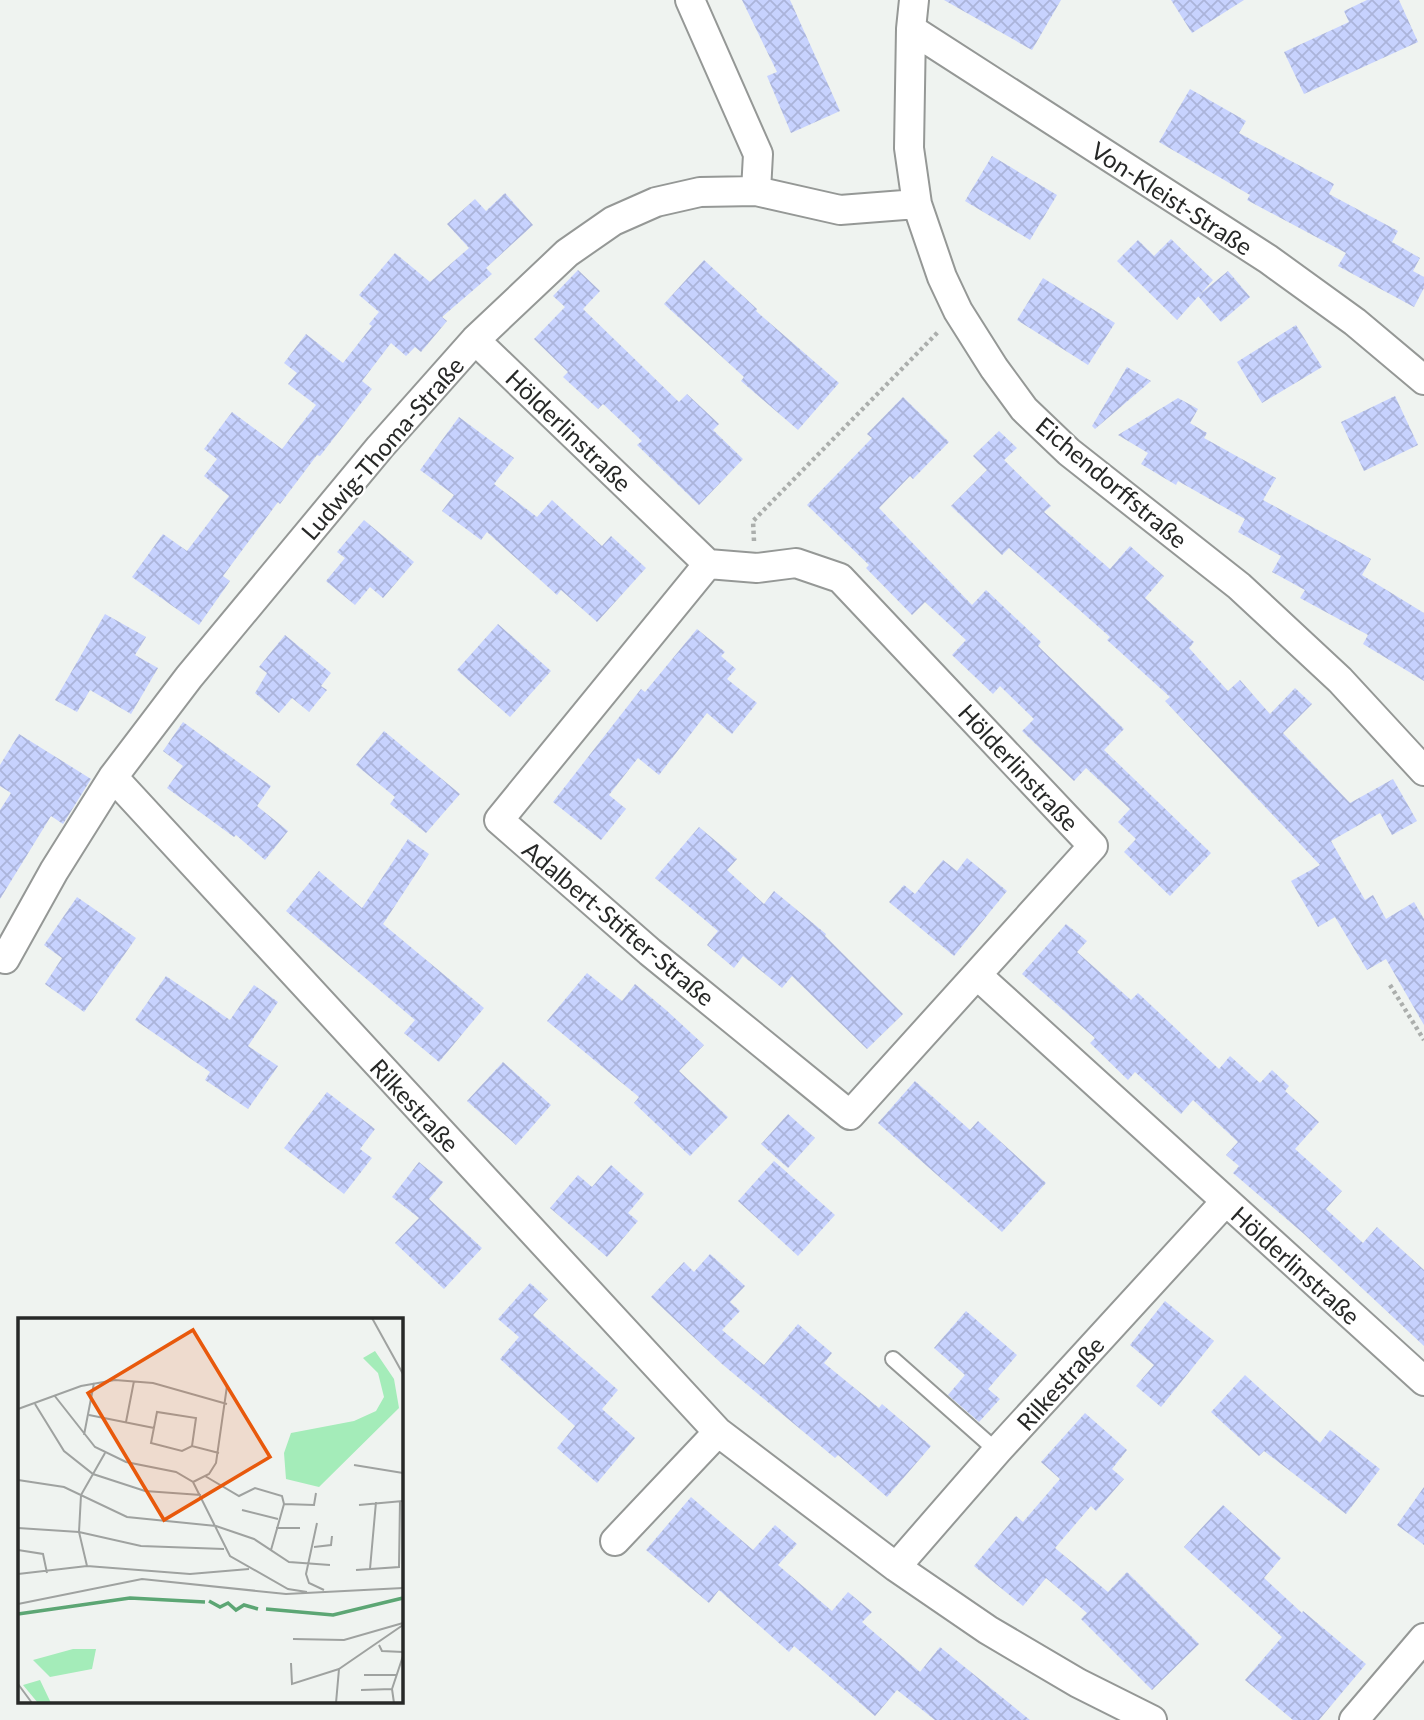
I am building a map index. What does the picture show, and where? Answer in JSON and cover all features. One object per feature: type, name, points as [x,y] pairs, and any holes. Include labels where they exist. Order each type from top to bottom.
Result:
[{"type":"street","points":[[690,0],[758,154],[756,191]]},
{"type":"street","name":"Eichendorffstraße","points":[[914,0],[909,148],[917,204],[942,277],[958,312],[994,368],[1024,409],[1069,452],[1239,586],[1340,680],[1424,771]]},
{"type":"street","name":"Von-Kleist-Straße","points":[[911,29],[1268,259],[1355,322],[1424,380]]},
{"type":"street","name":"Ludwig-Thoma-Straße","points":[[5,959],[54,871],[113,777],[189,677],[380,447],[475,340],[567,253],[613,221],[656,202],[700,192],[756,191],[840,210],[917,204]]},
{"type":"street","name":"Hölderlinstraße","points":[[475,340],[708,564],[757,568],[796,563],[840,578],[1093,846],[977,975],[1424,1381]]},
{"type":"street","name":"Adalbert-Stifter-Straße","points":[[708,564],[499,820],[650,953],[850,1115],[977,975]]},
{"type":"street","name":"Rilkestraße","points":[[113,777],[718,1432],[896,1567],[1021,1650],[1078,1683],[1152,1720]]},
{"type":"street","name":"Rilkestraße","points":[[896,1567],[997,1451],[1226,1201]]},
{"type":"street","points":[[615,1541],[718,1432]]},
{"type":"street","points":[[1354,1720],[1424,1638]]},
{"type":"lane","points":[[893,1359],[997,1451]]},
{"type":"path","points":[[757,568],[753,521],[958,312]]},
{"type":"path","points":[[1390,985],[1424,1040]]},
{"type":"building","points":[[742,0],[790,0],[840,111],[791,133],[767,76],[777,72]]},
{"type":"building","points":[[944,0],[1061,0],[1032,50]]},
{"type":"building","points":[[1171,0],[1244,0],[1192,33]]},
{"type":"building","points":[[1367,0],[1399,0],[1418,42],[1304,94],[1284,52],[1349,22],[1344,11]]},
{"type":"building","points":[[1190,89],[1246,121],[1239,133],[1334,184],[1329,194],[1398,231],[1392,242],[1420,258],[1413,271],[1424,277],[1424,288],[1414,307],[1338,266],[1346,253],[1247,200],[1250,195],[1159,142]]},
{"type":"building","points":[[992,156],[1057,195],[1030,240],[965,201]]},
{"type":"building","points":[[505,193],[533,225],[486,268],[492,274],[442,317],[447,321],[421,352],[415,347],[406,356],[391,343],[362,381],[372,389],[320,456],[317,455],[280,504],[278,502],[223,576],[230,581],[199,625],[132,577],[163,534],[187,551],[229,496],[204,476],[217,459],[204,449],[232,412],[282,449],[316,405],[288,384],[297,373],[284,363],[306,334],[343,363],[372,326],[369,324],[379,312],[359,295],[395,253],[430,282],[469,248],[447,224],[475,199],[486,211]]},
{"type":"building","points":[[1171,239],[1213,280],[1177,320],[1117,261],[1138,240],[1154,256]]},
{"type":"building","points":[[704,260],[757,309],[756,311],[839,383],[798,430],[741,381],[744,377],[664,304]]},
{"type":"building","points":[[578,270],[600,291],[583,309],[679,402],[687,394],[719,424],[713,430],[743,459],[699,505],[637,445],[642,441],[603,404],[598,409],[563,377],[568,372],[534,339],[565,307],[553,296]]},
{"type":"building","points":[[1228,271],[1250,297],[1221,322],[1198,296]]},
{"type":"building","points":[[1043,278],[1115,323],[1088,365],[1017,320]]},
{"type":"building","points":[[1296,325],[1322,367],[1262,403],[1237,362]]},
{"type":"building","points":[[1127,367],[1151,381],[1095,429],[1092,426]]},
{"type":"building","points":[[1395,396],[1418,445],[1364,471],[1341,422]]},
{"type":"building","points":[[903,397],[949,442],[913,479],[910,476],[879,508],[972,605],[986,590],[1041,642],[1038,646],[1124,729],[1104,750],[1211,853],[1170,896],[1124,852],[1136,839],[1118,822],[1130,809],[1086,768],[1074,781],[1022,731],[1034,719],[1000,686],[993,694],[952,655],[966,640],[925,602],[912,615],[866,568],[869,565],[807,505],[872,438],[867,434]]},
{"type":"building","points":[[1178,398],[1198,409],[1190,423],[1207,433],[1204,438],[1276,478],[1263,500],[1371,559],[1362,575],[1424,613],[1424,681],[1363,644],[1368,635],[1300,598],[1305,590],[1272,572],[1281,556],[1238,532],[1245,519],[1178,481],[1176,485],[1141,464],[1148,453],[1118,435]]},
{"type":"building","points":[[459,417],[514,458],[494,484],[537,517],[552,500],[602,546],[611,536],[646,568],[597,622],[561,590],[557,595],[487,532],[481,540],[442,511],[454,495],[420,470]]},
{"type":"building","points":[[999,431],[1017,448],[1004,460],[1051,506],[1044,512],[1110,569],[1130,546],[1164,576],[1145,598],[1194,642],[1189,648],[1228,691],[1240,680],[1270,714],[1295,688],[1312,704],[1283,733],[1350,803],[1393,779],[1417,821],[1392,835],[1380,813],[1331,841],[1365,900],[1373,895],[1386,919],[1414,902],[1424,919],[1424,1025],[1386,959],[1367,970],[1335,917],[1318,927],[1291,881],[1320,865],[1165,701],[1170,697],[1107,640],[1110,637],[1009,548],[1002,555],[951,506],[987,470],[973,456]]},
{"type":"building","points":[[364,520],[414,562],[383,598],[370,587],[355,605],[326,581],[345,558],[337,552]]},
{"type":"building","points":[[105,614],[146,637],[135,655],[158,668],[131,714],[90,690],[77,712],[55,700]]},
{"type":"building","points":[[498,624],[551,671],[510,717],[457,670]]},
{"type":"building","points":[[697,629],[725,652],[721,656],[736,669],[727,679],[757,703],[732,734],[707,713],[659,775],[638,758],[609,795],[626,809],[601,840],[553,802],[641,689],[645,692]]},
{"type":"building","points":[[285,635],[331,673],[321,686],[327,690],[309,712],[292,698],[279,713],[255,693],[267,673],[259,667]]},
{"type":"building","points":[[183,722],[271,786],[257,806],[288,831],[265,860],[236,835],[234,837],[167,788],[183,766],[163,751]]},
{"type":"building","points":[[384,731],[460,794],[426,833],[390,804],[395,797],[356,765]]},
{"type":"building","points":[[19,734],[91,779],[63,824],[51,816],[0,899],[0,810],[11,793],[0,786],[0,765]]},
{"type":"building","points":[[699,827],[737,859],[727,870],[764,904],[774,891],[826,934],[825,936],[903,1014],[867,1049],[792,976],[782,988],[743,956],[734,968],[707,945],[718,931],[655,878]]},
{"type":"building","points":[[408,839],[429,854],[383,924],[484,1008],[439,1062],[404,1033],[415,1020],[286,911],[319,871],[362,908]]},
{"type":"building","points":[[967,858],[1007,891],[954,956],[889,902],[904,885],[915,894],[943,860],[957,871]]},
{"type":"building","points":[[77,897],[136,938],[84,1012],[45,984],[62,958],[44,945]]},
{"type":"building","points":[[1066,924],[1087,941],[1077,952],[1131,1000],[1138,993],[1219,1069],[1230,1056],[1260,1083],[1272,1070],[1289,1086],[1285,1091],[1319,1122],[1295,1149],[1342,1191],[1326,1209],[1363,1243],[1377,1227],[1424,1270],[1424,1346],[1304,1234],[1233,1173],[1239,1166],[1226,1155],[1238,1142],[1193,1100],[1181,1114],[1135,1072],[1128,1080],[1090,1043],[1095,1038],[1022,974]]},
{"type":"building","points":[[587,973],[622,1001],[635,984],[704,1045],[679,1071],[728,1117],[690,1156],[634,1103],[639,1097],[547,1021]]},
{"type":"building","points":[[166,976],[230,1020],[254,985],[278,1002],[248,1046],[278,1066],[248,1109],[205,1080],[210,1072],[135,1020]]},
{"type":"building","points":[[503,1062],[551,1105],[516,1145],[467,1101]]},
{"type":"building","points":[[915,1081],[970,1130],[978,1121],[1046,1183],[1002,1232],[878,1123]]},
{"type":"building","points":[[327,1092],[375,1129],[360,1149],[372,1158],[344,1194],[284,1148]]},
{"type":"building","points":[[788,1114],[815,1138],[788,1168],[761,1144]]},
{"type":"building","points":[[774,1161],[835,1215],[798,1256],[738,1201]]},
{"type":"building","points":[[419,1162],[443,1182],[429,1199],[482,1248],[444,1289],[395,1243],[419,1218],[392,1197]]},
{"type":"building","points":[[611,1165],[644,1194],[628,1213],[638,1221],[607,1257],[550,1208],[578,1175],[592,1187]]},
{"type":"building","points":[[710,1254],[745,1286],[730,1302],[740,1311],[722,1330],[764,1365],[798,1324],[832,1353],[824,1363],[879,1408],[882,1404],[931,1446],[887,1497],[838,1455],[835,1458],[722,1364],[651,1297],[684,1262],[694,1272]]},
{"type":"building","points":[[530,1283],[548,1299],[533,1315],[618,1390],[602,1409],[635,1438],[597,1483],[557,1448],[575,1426],[500,1359],[519,1337],[498,1319]]},
{"type":"building","points":[[1165,1301],[1214,1341],[1161,1407],[1136,1386],[1154,1365],[1130,1345]]},
{"type":"building","points":[[966,1311],[1017,1355],[988,1389],[1000,1399],[979,1422],[948,1395],[965,1375],[934,1348]]},
{"type":"building","points":[[1245,1375],[1320,1443],[1330,1430],[1380,1469],[1346,1514],[1264,1451],[1259,1456],[1211,1412]]},
{"type":"building","points":[[1085,1413],[1127,1450],[1112,1469],[1124,1479],[1096,1511],[1091,1506],[1055,1548],[1108,1592],[1127,1572],[1199,1644],[1152,1690],[1081,1619],[1087,1613],[1046,1578],[1023,1606],[974,1566],[1016,1516],[1023,1522],[1060,1479],[1041,1462]]},
{"type":"building","points":[[1424,1487],[1424,1545],[1397,1525]]},
{"type":"building","points":[[691,1497],[753,1550],[775,1525],[797,1544],[778,1565],[832,1611],[848,1592],[872,1612],[862,1622],[920,1672],[940,1647],[1030,1720],[935,1720],[897,1690],[875,1716],[794,1646],[789,1652],[719,1590],[709,1603],[646,1550]]},
{"type":"building","points":[[1223,1505],[1281,1558],[1264,1578],[1302,1613],[1303,1611],[1366,1664],[1319,1720],[1293,1720],[1245,1680],[1282,1637],[1184,1547]]}]
